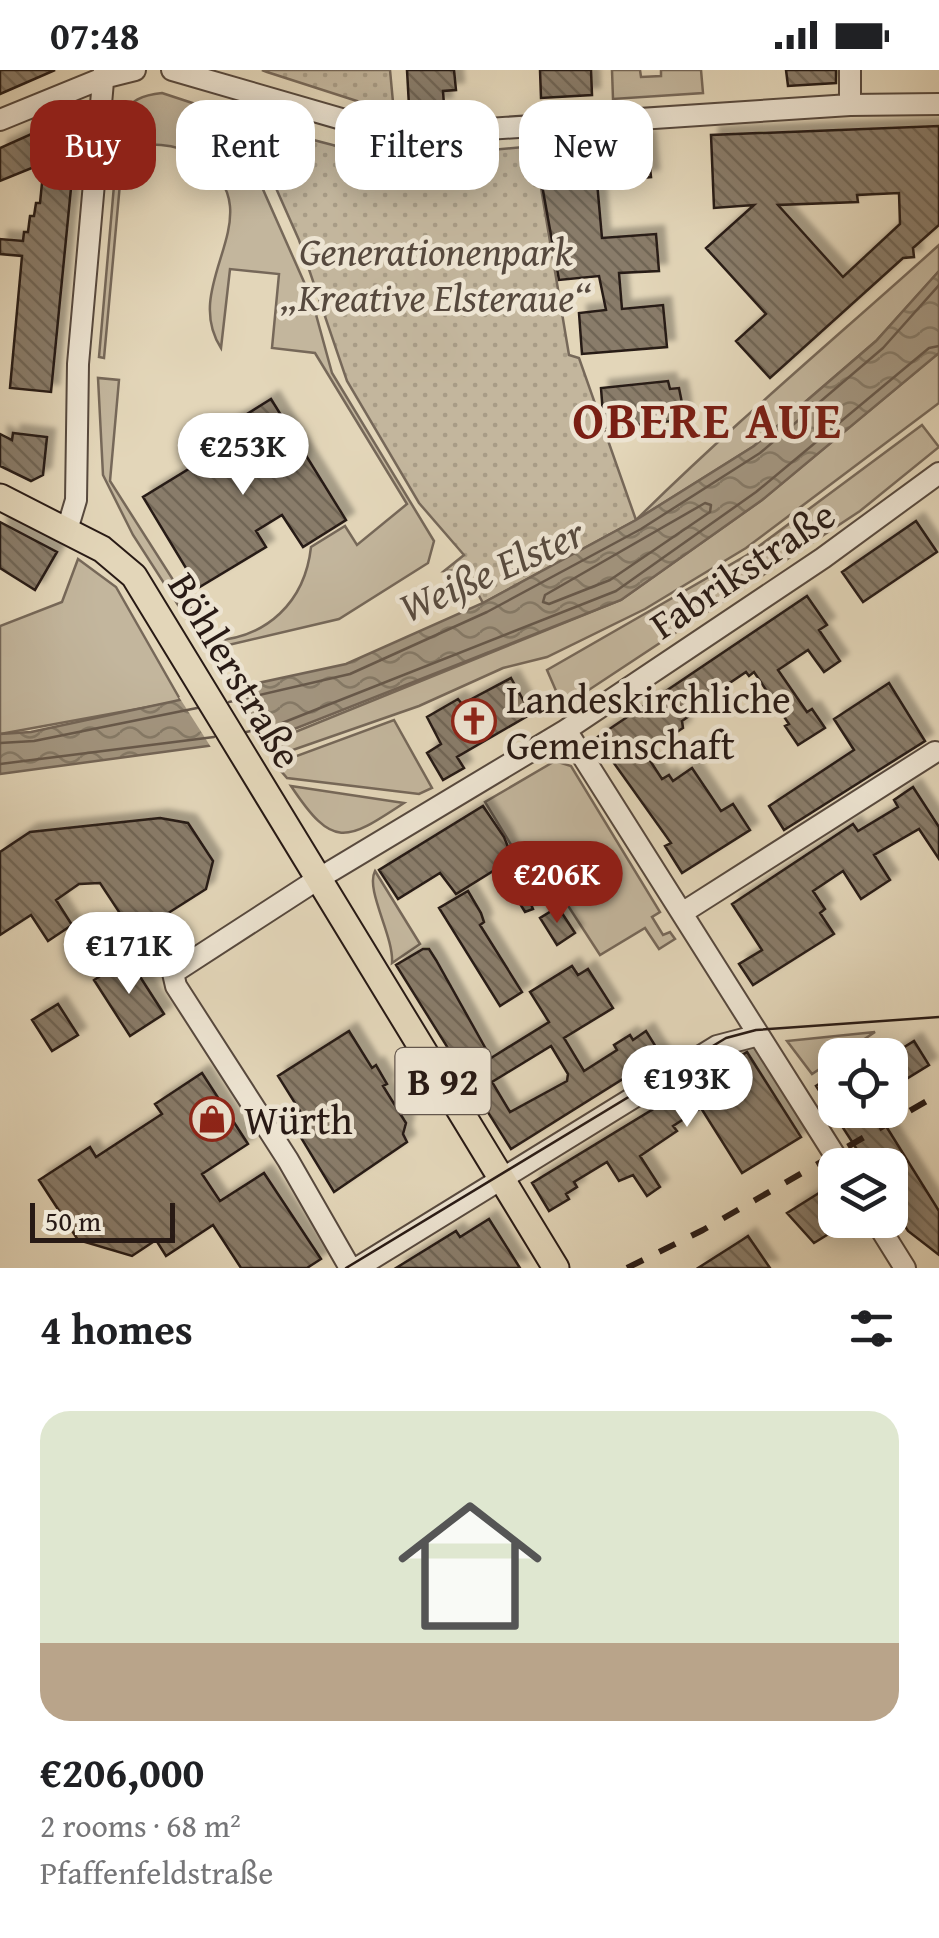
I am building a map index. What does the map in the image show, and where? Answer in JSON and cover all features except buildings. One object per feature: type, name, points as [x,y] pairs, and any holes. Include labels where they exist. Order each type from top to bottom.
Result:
[{"type":"main road","name":"B 92","points":[[0,497],[68,530]]},
{"type":"main road","name":"Böhlerstraße","points":[[68,530],[102,548],[134,576],[556,1268]]},
{"type":"street","points":[[0,120],[104,74],[135,70]]},
{"type":"street","points":[[172,70],[397,135],[850,105],[939,104]]},
{"type":"street","points":[[850,70],[850,105]]},
{"type":"street","points":[[68,530],[76,500],[78,364],[104,74]]},
{"type":"street","name":"Fabrikstraße","points":[[350,1268],[288,1160],[176,986],[174,972],[318,879],[566,730],[823,558],[939,473]]},
{"type":"street","points":[[566,730],[830,1148]]},
{"type":"street","points":[[682,913],[935,752]]},
{"type":"street","points":[[358,1268],[717,1046],[759,1035]]},
{"type":"street","points":[[887,1238],[905,1268]]},
{"type":"green space","points":[[262,70],[390,70],[393,100],[354,100]]},
{"type":"green space","points":[[612,70],[640,70],[641,77],[661,76],[661,70],[701,70],[703,93],[613,99]]},
{"type":"green space","points":[[162,93],[183,100],[176,100],[176,147],[156,145],[156,100],[137,100]]},
{"type":"green space","name":"Generationenpark „Kreative Elsteraue“","points":[[315,140],[335,146],[335,190],[499,190],[499,149],[519,147],[519,190],[541,190],[569,355],[579,358],[636,520],[483,603],[465,570],[444,571],[464,555],[419,503],[347,381],[299,240],[277,190],[315,190]]},
{"type":"green space","points":[[114,190],[119,190],[104,358],[99,357]]},
{"type":"green space","points":[[224,190],[263,190],[312,300],[332,373],[434,541],[428,563],[339,619],[207,650],[133,535],[103,475],[98,378],[119,380],[110,481],[212,641],[250,633],[280,614],[301,584],[311,547],[345,526],[357,545],[407,504],[315,353],[272,348],[279,274],[230,269],[221,348],[211,323],[211,298],[229,224],[229,201]]},
{"type":"green space","points":[[939,245],[939,271],[876,341],[754,446],[636,520],[748,415]]},
{"type":"green space","points":[[939,353],[939,403],[746,548],[645,609],[547,657],[503,668],[419,706],[287,752],[277,753],[268,743],[621,600],[762,500]]},
{"type":"green space","points":[[922,425],[939,447],[860,511],[563,707],[547,670],[747,555]]},
{"type":"green space","points":[[78,559],[116,587],[181,701],[0,734],[0,626],[62,602]]},
{"type":"green space","points":[[394,720],[432,788],[419,794],[287,778],[275,764]]},
{"type":"green space","points":[[555,761],[571,766],[660,912],[652,917],[663,935],[670,932],[675,939],[659,949],[645,928],[600,955],[565,901],[549,907],[485,802]]},
{"type":"green space","points":[[291,786],[404,803],[367,826],[341,833],[318,821]]},
{"type":"green space","points":[[375,871],[420,944],[392,963],[374,890]]},
{"type":"green space","points":[[875,1032],[866,1038],[818,1038],[818,1070],[812,1074],[787,1041]]},
{"type":"water","points":[[939,271],[939,353],[762,500],[621,600],[274,737],[0,774],[0,734],[31,732],[346,664],[483,603],[636,520],[754,446],[876,341]]},
{"type":"pier","points":[[228,687],[262,744],[214,752],[179,697]]},
{"type":"tram line","points":[[346,1268],[726,1038],[756,1030],[939,1017]]},
{"type":"railway","points":[[627,1268],[703,1230],[939,1094]]},
{"type":"place","name":"Landeskirchliche Gemeinschaft","points":[[474,721]]},
{"type":"place","name":"Würth","points":[[212,1119]]},
{"type":"district","name":"OBERE AUE","points":[[708,419]]},
{"type":"water label","name":"Weiße Elster","points":[[491,569]]}]
